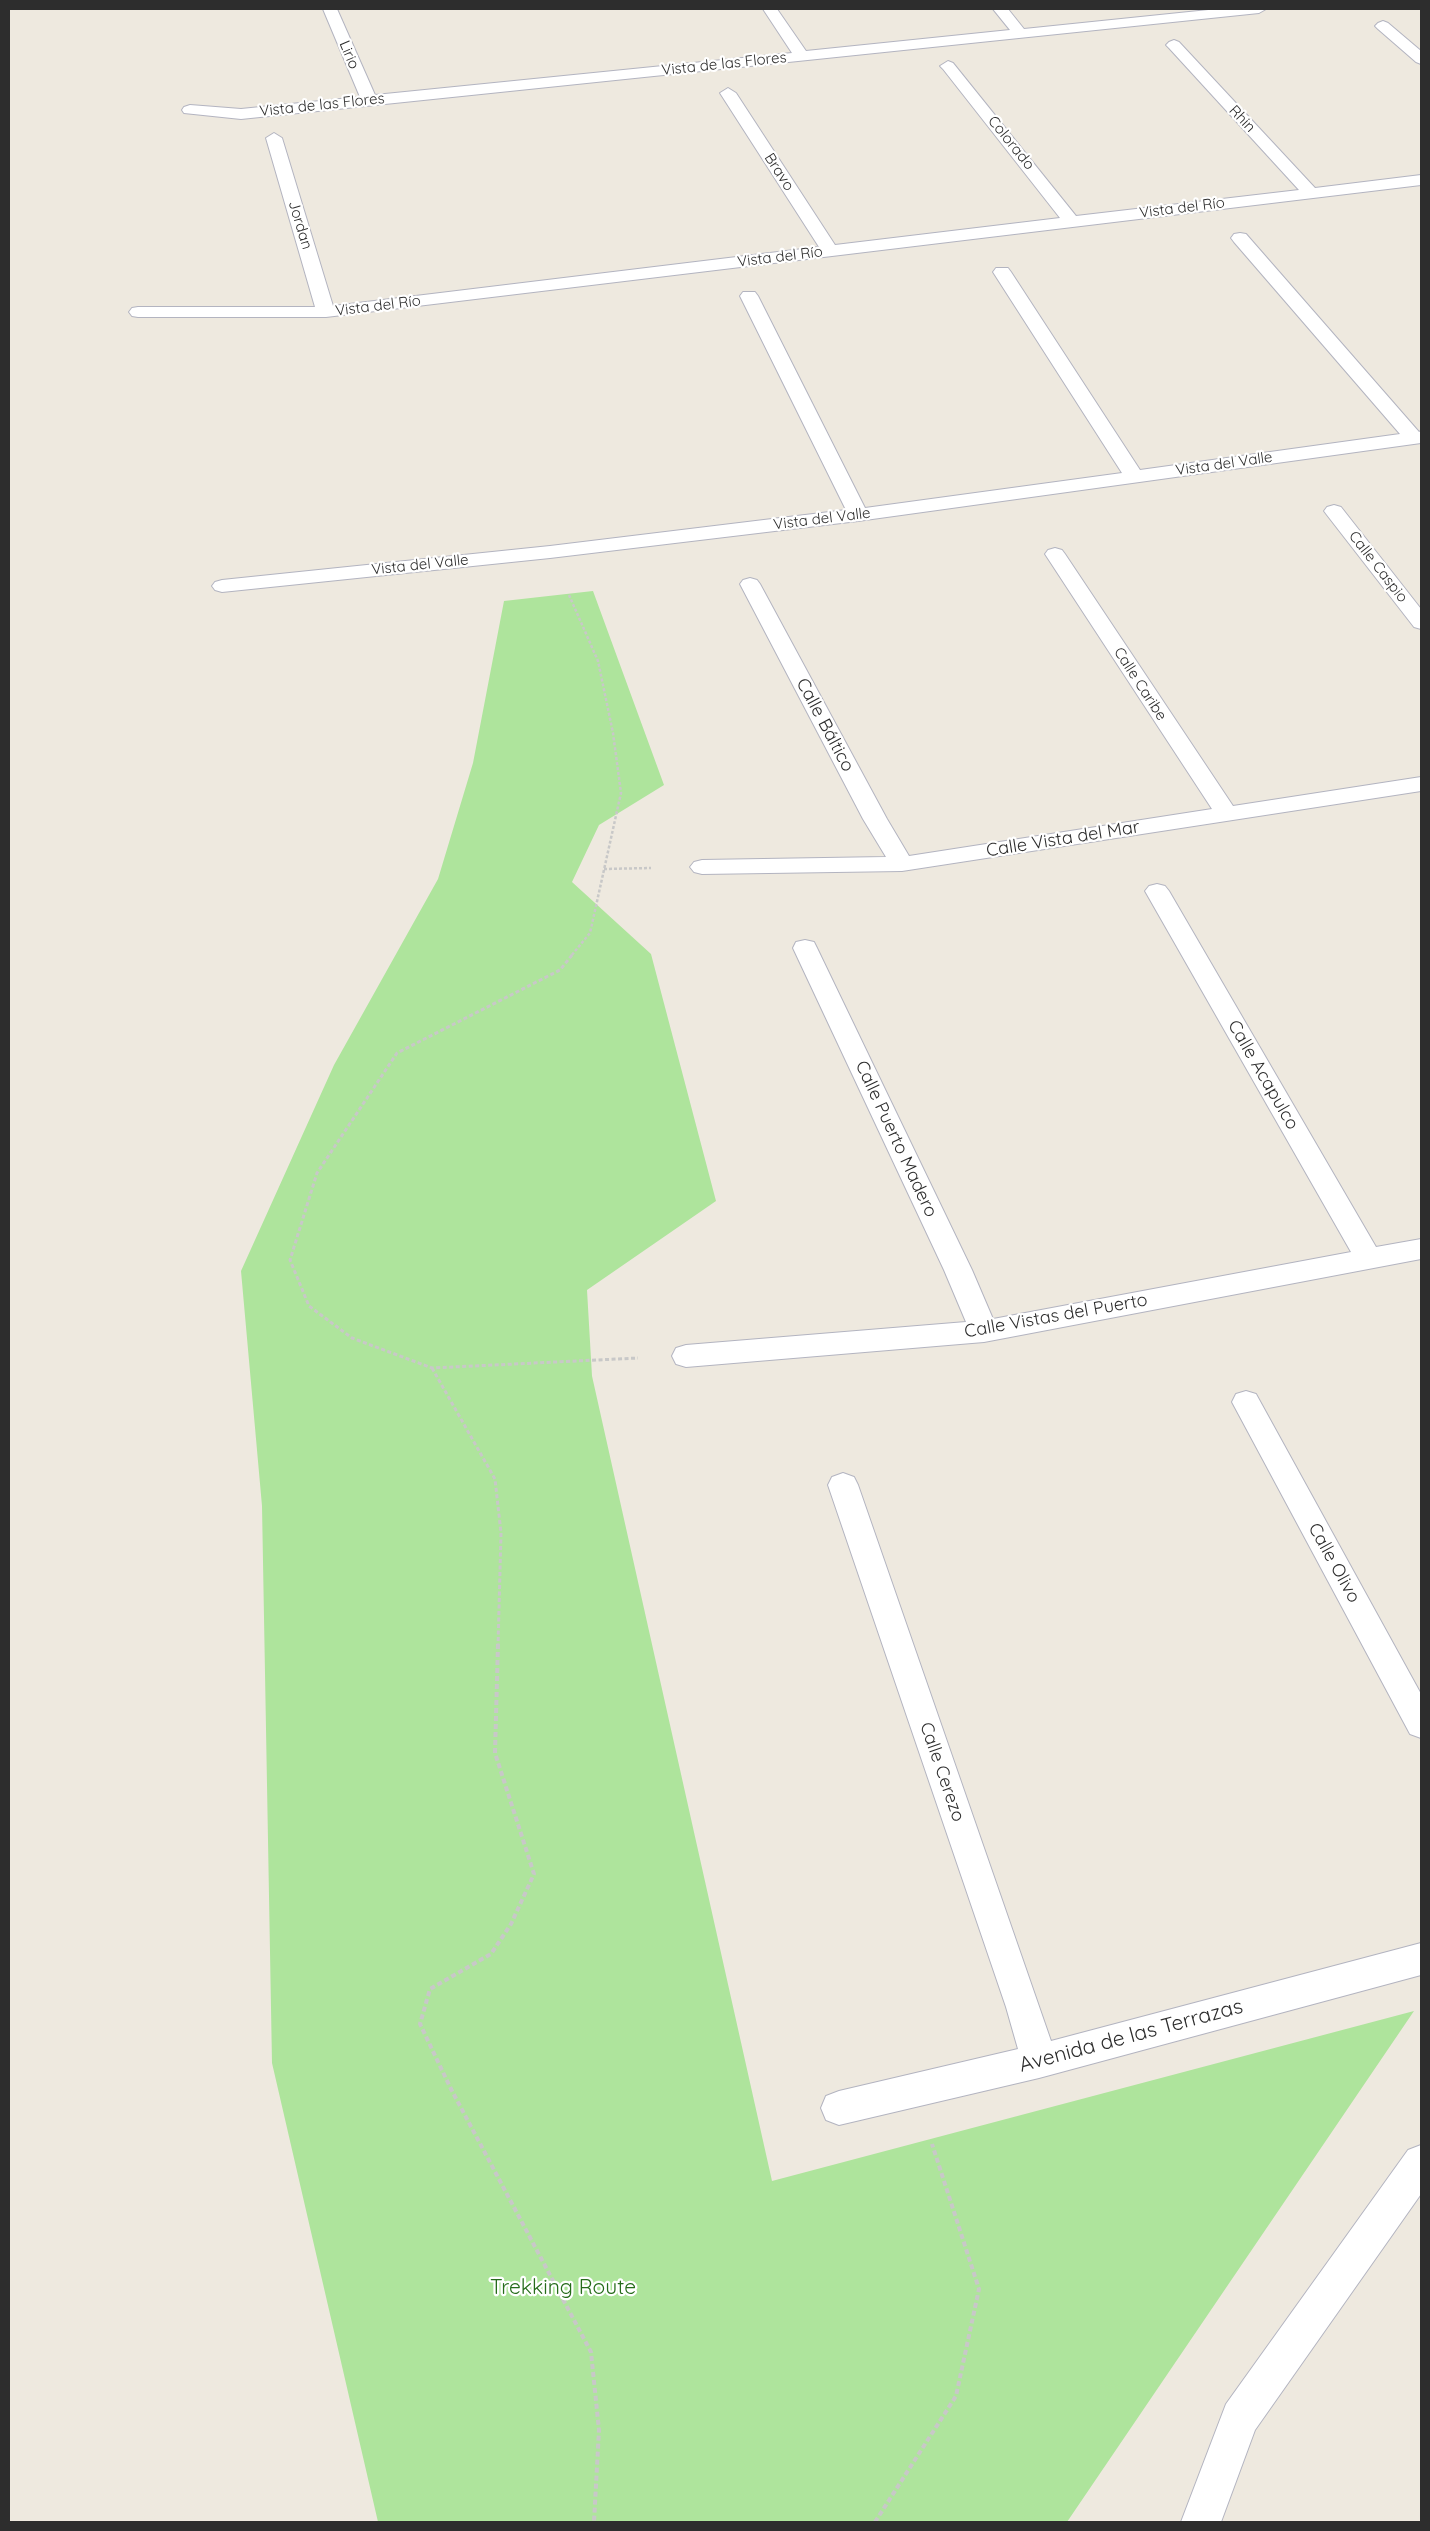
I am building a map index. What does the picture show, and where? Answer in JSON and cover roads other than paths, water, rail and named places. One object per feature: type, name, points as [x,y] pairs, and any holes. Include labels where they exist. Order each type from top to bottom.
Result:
[{"type":"street","name":"Lirio","points":[[330,9],[369,100]]},
{"type":"street","points":[[770,9],[802,56]]},
{"type":"street","points":[[1000,9],[1020,33]]},
{"type":"street","name":"Vista de las Flores","points":[[190,110],[242,114],[1259,9]]},
{"type":"street","points":[[1383,26],[1421,59]]},
{"type":"street","name":"Rhin","points":[[1174,46],[1311,193]]},
{"type":"street","name":"Colorado","points":[[948,66],[1072,222]]},
{"type":"street","name":"Bravo","points":[[728,93],[830,251]]},
{"type":"street","name":"Jordan","points":[[274,138],[326,312]]},
{"type":"street","name":"Vista del Río","points":[[138,312],[326,312],[1421,180]]},
{"type":"street","points":[[1240,238],[1418,438]]},
{"type":"street","points":[[1002,272],[1103,426],[1134,477]]},
{"type":"street","points":[[750,296],[858,515]]},
{"type":"street","name":"Vista del Valle","points":[[222,586],[550,552],[858,515],[1418,438]]},
{"type":"street","name":"Calle Caspio","points":[[1334,511],[1421,623]]},
{"type":"street","name":"Calle Caribe","points":[[1055,554],[1227,814]]},
{"type":"street","name":"Calle Báltico","points":[[750,584],[875,819],[902,864]]},
{"type":"street","name":"Calle Vista del Mar","points":[[702,867],[902,864],[1421,784]]},
{"type":"street","name":"Calle Acapulco","points":[[1157,891],[1369,1259]]},
{"type":"street","name":"Calle Puerto Madero","points":[[805,948],[958,1270],[984,1331]]},
{"type":"street","name":"Calle Vistas del Puerto","points":[[686,1356],[984,1331],[1421,1249]]},
{"type":"street","name":"Calle Olivo","points":[[1246,1402],[1421,1724]]},
{"type":"street","name":"Calle Cerezo","points":[[843,1485],[1023,2007],[1039,2061]]},
{"type":"street","name":"Avenida de las Terrazas","points":[[839,2108],[1039,2061],[1421,1959]]},
{"type":"street","points":[[1201,2522],[1240,2418],[1421,2163]]},
{"type":"park label","name":"Trekking Route","points":[[563,2288]]}]
